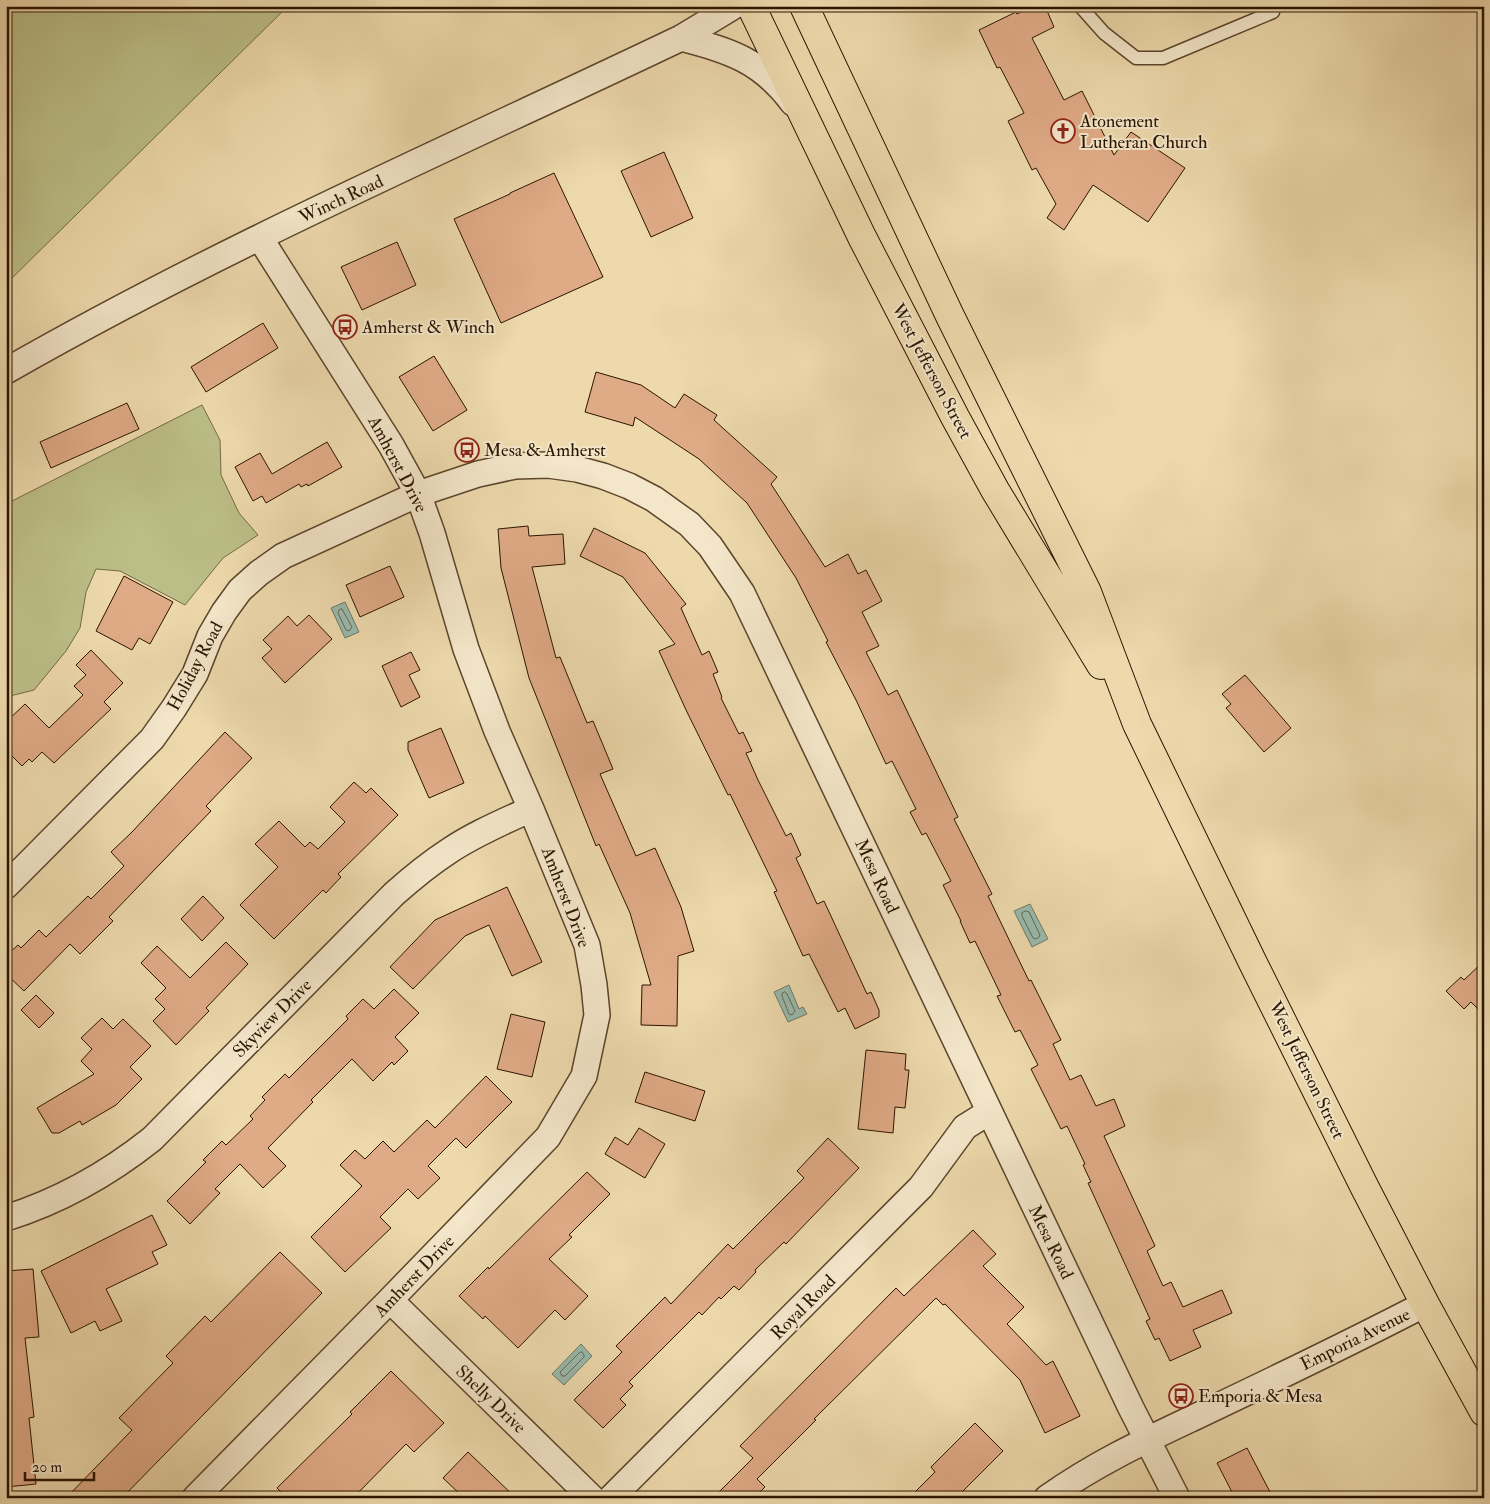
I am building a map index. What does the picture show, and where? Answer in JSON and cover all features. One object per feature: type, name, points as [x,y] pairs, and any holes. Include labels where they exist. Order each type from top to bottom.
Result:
[{"type":"main road","name":"West Jefferson Street","points":[[751,6],[862,237],[995,490],[1137,724]]},
{"type":"main road","name":"West Jefferson Street","points":[[804,6],[950,316],[1086,592],[1137,724],[1258,972],[1425,1304],[1484,1412]]},
{"type":"street","name":"Winch Road","points":[[6,371],[66,337],[260,238],[681,38],[734,6]]},
{"type":"street","points":[[681,38],[718,48],[760,68],[782,88],[803,117]]},
{"type":"street","name":"Amherst Drive","points":[[195,1498],[548,1137],[584,1076],[597,1016],[588,946],[497,731],[466,649],[432,533],[418,494],[391,445],[260,238]]},
{"type":"street","name":"Mesa Road","points":[[418,494],[478,474],[515,466],[548,465],[577,469],[620,483],[654,499],[689,524],[710,546],[742,593],[989,1112],[1177,1498]]},
{"type":"street","name":"Holiday Road","points":[[6,886],[152,739],[195,674],[210,636],[240,590],[259,572],[283,556],[418,494]]},
{"type":"street","name":"Skyview Drive","points":[[6,1218],[29,1211],[71,1193],[131,1156],[152,1139],[394,894],[419,872],[450,850],[531,809]]},
{"type":"street","name":"Royal Road","points":[[611,1498],[921,1187],[965,1127],[989,1112]]},
{"type":"street","name":"Shelly Drive","points":[[390,1300],[592,1498]]},
{"type":"street","name":"Emporia Avenue","points":[[1046,1498],[1075,1478],[1147,1439],[1368,1334],[1425,1304]]},
{"type":"lane","points":[[1080,6],[1104,33],[1136,58],[1162,58],[1273,12]]},
{"type":"green space","points":[[6,6],[288,6],[6,284]]},
{"type":"green space","points":[[202,405],[220,440],[221,475],[239,513],[258,535],[223,558],[185,605],[120,571],[96,569],[86,592],[80,628],[66,651],[34,690],[6,697],[6,504]]},
{"type":"water","points":[[345,602],[359,632],[345,638],[331,608]]},
{"type":"water","points":[[1030,904],[1048,939],[1032,947],[1014,911]]},
{"type":"water","points":[[789,985],[799,1009],[803,1007],[807,1014],[788,1022],[774,992]]},
{"type":"water","points":[[581,1344],[592,1356],[564,1385],[552,1374]]},
{"type":"building","points":[[1033,6],[1045,6],[1054,27],[1032,38],[1064,100],[1082,91],[1114,155],[1131,132],[1185,168],[1148,222],[1093,185],[1064,230],[1047,218],[1056,204],[1036,168],[1032,170],[1008,121],[1024,113],[1000,67],[997,68],[979,30]]},
{"type":"building","points":[[664,152],[693,218],[651,237],[621,171]]},
{"type":"building","points":[[554,173],[603,277],[501,323],[454,219]]},
{"type":"building","points":[[397,242],[416,285],[362,310],[341,267]]},
{"type":"building","points":[[263,323],[278,348],[206,392],[191,367]]},
{"type":"building","points":[[434,356],[467,410],[433,431],[399,377]]},
{"type":"building","points":[[596,372],[641,385],[675,408],[684,394],[717,415],[714,420],[777,477],[771,484],[825,567],[848,554],[858,574],[866,570],[882,601],[862,612],[879,646],[866,652],[888,695],[897,690],[958,817],[954,819],[992,894],[988,896],[1029,981],[1031,980],[1061,1040],[1053,1044],[1070,1080],[1081,1075],[1096,1106],[1114,1099],[1125,1126],[1104,1136],[1155,1246],[1147,1251],[1163,1286],[1171,1282],[1183,1307],[1222,1290],[1232,1313],[1193,1330],[1201,1347],[1170,1361],[1159,1338],[1155,1340],[1146,1321],[1150,1319],[1088,1183],[1091,1182],[1083,1165],[1085,1164],[1067,1126],[1061,1129],[1031,1069],[1038,1065],[1020,1030],[1015,1032],[997,996],[1001,995],[975,941],[970,943],[943,885],[951,881],[926,833],[922,835],[910,812],[916,809],[892,761],[886,764],[796,578],[747,503],[699,459],[635,417],[633,426],[585,412]]},
{"type":"building","points":[[127,403],[139,429],[51,468],[40,442]]},
{"type":"building","points":[[327,442],[342,467],[308,486],[307,484],[301,487],[299,484],[266,503],[262,496],[253,501],[235,467],[260,453],[272,474]]},
{"type":"building","points":[[528,526],[529,536],[563,534],[565,564],[532,567],[556,658],[560,657],[587,723],[593,721],[613,769],[600,774],[636,856],[655,848],[681,907],[694,951],[678,956],[677,1026],[641,1025],[642,985],[651,985],[630,913],[599,844],[596,846],[529,678],[501,568],[498,529]]},
{"type":"building","points":[[594,528],[645,553],[686,604],[681,608],[702,655],[709,651],[718,672],[713,674],[721,698],[739,734],[743,732],[752,751],[746,753],[758,780],[786,836],[791,833],[801,855],[796,858],[817,904],[824,901],[867,994],[871,992],[879,1010],[879,1017],[855,1029],[845,1008],[838,1012],[809,954],[803,956],[774,892],[777,891],[730,794],[728,795],[687,712],[659,651],[675,644],[623,577],[580,556]]},
{"type":"building","points":[[390,566],[404,597],[360,617],[346,585]]},
{"type":"building","points":[[124,576],[173,602],[150,644],[139,638],[132,650],[96,631]]},
{"type":"building","points":[[309,615],[332,639],[285,683],[262,658],[272,649],[263,640],[288,616],[297,626]]},
{"type":"building","points":[[91,650],[123,683],[104,702],[111,709],[54,763],[42,752],[32,762],[29,759],[22,766],[6,750],[6,722],[25,704],[49,728],[83,695],[74,686],[86,675],[76,665]]},
{"type":"building","points":[[411,652],[420,670],[409,675],[420,697],[401,707],[382,666]]},
{"type":"building","points":[[1245,675],[1291,728],[1264,752],[1226,708],[1231,704],[1222,694]]},
{"type":"building","points":[[441,728],[464,783],[429,798],[408,750],[408,742]]},
{"type":"building","points":[[225,732],[252,758],[206,806],[211,811],[109,917],[113,921],[80,954],[70,944],[24,991],[6,974],[6,956],[18,945],[21,948],[39,930],[46,937],[88,896],[91,899],[124,866],[111,852]]},
{"type":"building","points":[[354,782],[366,793],[371,788],[398,815],[338,874],[341,877],[326,893],[323,890],[274,939],[240,905],[278,867],[255,844],[279,821],[305,847],[310,842],[318,849],[345,822],[330,807]]},
{"type":"building","points":[[507,887],[542,962],[512,976],[489,925],[465,936],[413,989],[390,967],[435,920]]},
{"type":"building","points":[[203,896],[224,918],[202,941],[181,919]]},
{"type":"building","points":[[226,942],[248,964],[206,1008],[209,1011],[176,1045],[153,1021],[165,1009],[155,999],[166,988],[141,963],[157,946],[190,978]]},
{"type":"building","points":[[1484,961],[1484,1015],[1471,1002],[1464,1009],[1446,991],[1461,977],[1464,980]]},
{"type":"building","points":[[394,989],[419,1013],[395,1037],[408,1051],[394,1065],[392,1062],[373,1081],[352,1059],[311,1100],[313,1102],[268,1148],[286,1166],[263,1188],[240,1164],[215,1189],[220,1193],[190,1224],[167,1201],[206,1162],[203,1160],[222,1141],[226,1145],[253,1119],[250,1116],[265,1100],[262,1097],[285,1074],[289,1078],[348,1019],[346,1016],[363,999],[374,1009]]},
{"type":"building","points":[[36,995],[54,1013],[39,1028],[21,1010]]},
{"type":"building","points":[[511,1014],[545,1022],[532,1077],[497,1069]]},
{"type":"building","points":[[102,1018],[113,1029],[123,1019],[151,1046],[130,1067],[142,1079],[116,1105],[82,1125],[80,1121],[59,1133],[52,1133],[37,1108],[94,1074],[81,1061],[92,1049],[81,1038]]},
{"type":"building","points":[[866,1050],[906,1054],[905,1070],[909,1070],[905,1108],[895,1107],[893,1133],[858,1129]]},
{"type":"building","points":[[645,1072],[705,1091],[695,1121],[635,1102]]},
{"type":"building","points":[[486,1076],[512,1102],[466,1148],[456,1138],[428,1166],[440,1178],[418,1199],[408,1189],[380,1217],[391,1228],[345,1272],[311,1237],[362,1186],[340,1165],[355,1150],[365,1159],[383,1141],[394,1152],[427,1120],[435,1128]]},
{"type":"building","points":[[639,1128],[665,1144],[645,1178],[605,1154],[615,1137],[628,1145]]},
{"type":"building","points":[[828,1138],[859,1168],[786,1244],[784,1242],[755,1270],[756,1272],[739,1290],[734,1286],[721,1299],[719,1297],[702,1315],[699,1312],[629,1382],[633,1386],[620,1399],[626,1405],[603,1428],[574,1400],[622,1352],[616,1346],[665,1297],[671,1304],[728,1244],[733,1249],[804,1178],[797,1171]]},
{"type":"building","points":[[587,1172],[610,1194],[569,1235],[572,1237],[549,1259],[588,1296],[565,1320],[555,1310],[518,1348],[485,1316],[483,1319],[459,1296]]},
{"type":"building","points":[[152,1215],[167,1245],[152,1252],[158,1264],[106,1289],[122,1321],[100,1331],[95,1321],[71,1333],[41,1271]]},
{"type":"building","points":[[973,1230],[996,1254],[983,1266],[1024,1307],[1007,1324],[1046,1365],[1053,1361],[1080,1416],[1045,1433],[1020,1380],[945,1304],[943,1305],[936,1298],[814,1419],[816,1420],[757,1479],[765,1487],[754,1498],[713,1498],[753,1458],[740,1446],[896,1288],[904,1296]]},
{"type":"building","points":[[280,1252],[322,1293],[122,1498],[66,1498],[132,1430],[119,1418],[173,1363],[166,1356],[205,1316],[211,1322]]},
{"type":"building","points":[[33,1269],[39,1337],[25,1338],[34,1417],[29,1418],[36,1484],[6,1487],[6,1271]]},
{"type":"building","points":[[391,1371],[444,1423],[414,1452],[406,1444],[353,1498],[287,1498],[277,1488],[352,1414],[350,1412]]},
{"type":"building","points":[[975,1423],[1003,1451],[956,1498],[909,1498],[935,1472],[931,1467]]},
{"type":"building","points":[[1247,1448],[1270,1492],[1258,1498],[1235,1498],[1217,1463]]},
{"type":"building","points":[[468,1452],[516,1498],[464,1498],[443,1478]]},
{"type":"place","name":"Atonement Lutheran Church","points":[[1063,131]]},
{"type":"place","name":"Amherst & Winch","points":[[345,327]]},
{"type":"place","name":"Mesa & Amherst","points":[[467,450]]},
{"type":"place","name":"Emporia & Mesa","points":[[1181,1396]]}]
